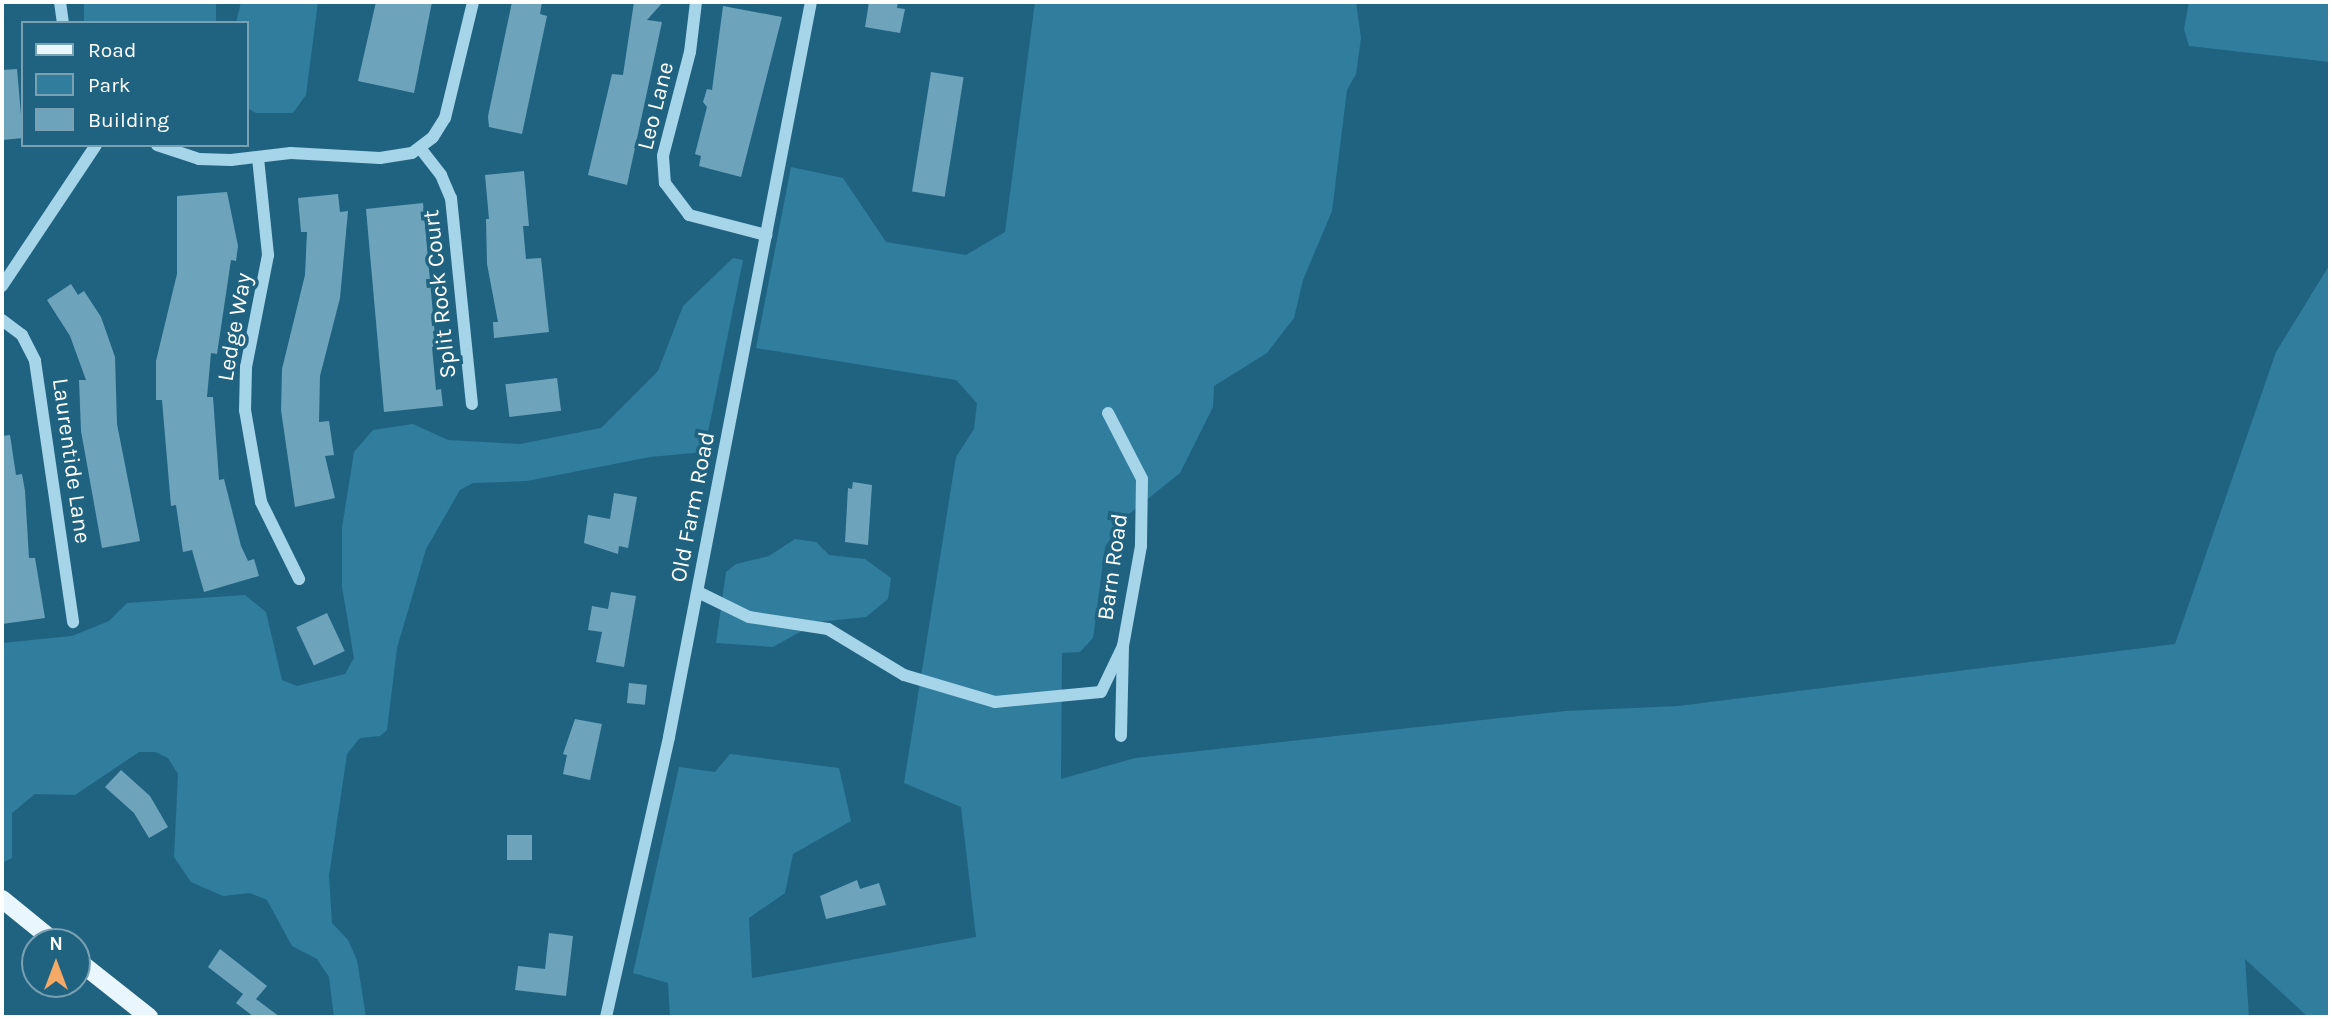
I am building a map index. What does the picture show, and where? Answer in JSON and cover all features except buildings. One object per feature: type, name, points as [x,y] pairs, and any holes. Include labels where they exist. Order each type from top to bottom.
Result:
[{"type":"main road","points":[[2,899],[38,928]]},
{"type":"main road","points":[[91,971],[149,1017]]},
{"type":"street","points":[[60,2],[63,21]]},
{"type":"street","points":[[163,147],[199,159],[258,158],[305,152],[380,158],[419,148],[433,137],[449,109],[473,2]]},
{"type":"street","name":"Leo Lane","points":[[696,2],[688,62],[663,156],[665,183],[689,215],[766,236]]},
{"type":"street","name":"Old Farm Road","points":[[606,1017],[698,592],[811,2]]},
{"type":"street","points":[[2,286],[95,147]]},
{"type":"street","name":"Split Rock Court","points":[[419,148],[441,175],[451,198],[472,404]]},
{"type":"street","name":"Ledge Way","points":[[258,158],[268,255],[246,367],[245,410],[261,502],[299,579]]},
{"type":"street","name":"Laurentide Lane","points":[[2,320],[22,335],[35,361],[74,622]]},
{"type":"street","name":"Barn Road","points":[[1108,413],[1142,479],[1141,546],[1123,646],[1121,736]]},
{"type":"street","points":[[698,592],[749,617],[828,629],[904,676],[995,702],[1101,692],[1123,646]]},
{"type":"green space","points":[[84,2],[216,2],[216,21],[84,21]]},
{"type":"green space","points":[[241,2],[318,2],[306,95],[293,113],[256,113],[248,109],[248,21],[236,21]]},
{"type":"green space","points":[[1035,2],[1356,2],[1361,38],[1356,74],[1347,90],[1332,211],[1303,280],[1294,318],[1267,353],[1214,386],[1213,407],[1180,473],[1124,518],[1105,547],[1093,638],[1080,652],[1062,653],[1061,779],[1135,758],[1566,711],[1678,706],[2175,644],[2276,352],[2330,264],[2330,1017],[2308,1017],[2245,959],[2249,1017],[670,1017],[668,983],[633,973],[679,767],[715,772],[730,754],[839,768],[851,821],[793,854],[785,893],[749,918],[752,978],[976,937],[961,807],[904,783],[956,457],[974,429],[977,403],[956,380],[756,348],[791,167],[843,178],[886,242],[966,255],[1005,232]]},
{"type":"green space","points":[[2189,2],[2330,2],[2330,62],[2189,46],[2184,29]]},
{"type":"green space","points":[[733,258],[743,260],[704,452],[650,457],[527,481],[473,483],[460,490],[426,549],[397,648],[387,730],[380,736],[360,738],[347,754],[329,876],[332,923],[348,940],[357,960],[366,1017],[334,1017],[329,977],[317,959],[292,946],[267,900],[250,893],[223,896],[191,882],[174,857],[178,774],[168,758],[155,752],[139,752],[75,795],[35,794],[12,813],[12,858],[2,863],[2,643],[72,636],[109,621],[127,603],[245,595],[266,612],[282,680],[297,686],[345,674],[354,658],[342,587],[342,528],[354,452],[373,430],[413,424],[448,440],[520,444],[601,428],[658,371],[683,306]]},
{"type":"green space","points":[[795,539],[816,542],[829,555],[865,559],[891,578],[888,599],[866,617],[818,622],[773,647],[716,643],[726,572],[736,564],[769,556]]}]
